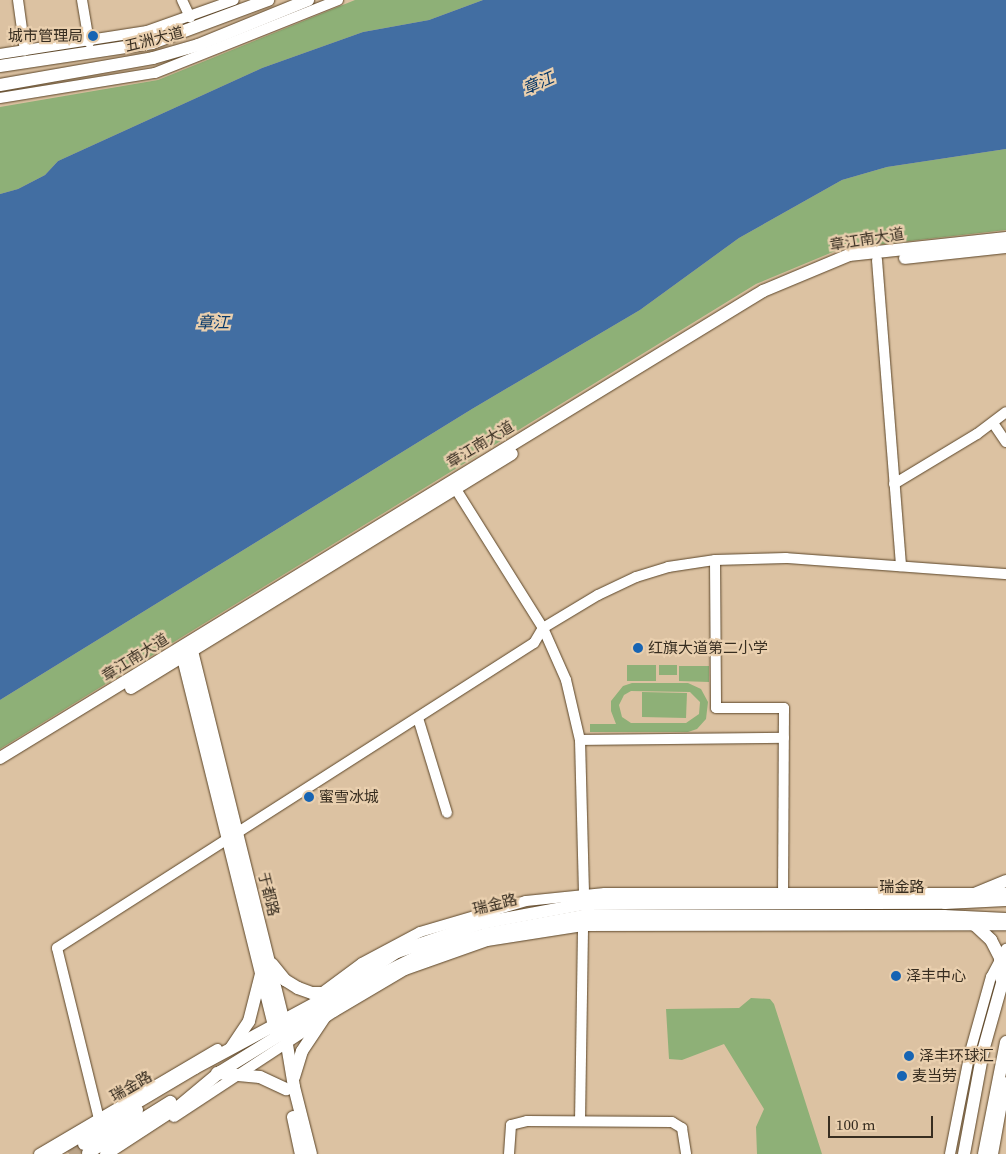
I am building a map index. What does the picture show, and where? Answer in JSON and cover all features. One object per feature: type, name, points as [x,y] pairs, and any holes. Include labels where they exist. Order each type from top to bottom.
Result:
[{"type":"main road","name":"五洲大道","points":[[0,66],[152,43],[268,0]]},
{"type":"main road","name":"五洲大道","points":[[0,85],[153,58],[198,45],[308,0]]},
{"type":"main road","name":"章江南大道","points":[[0,767],[186,649],[763,291],[806,270],[849,255],[1006,238]]},
{"type":"main road","name":"章江南大道","points":[[453,485],[765,298],[836,266],[1006,247]]},
{"type":"main road","name":"章江南大道","points":[[0,758],[186,649]]},
{"type":"main road","name":"于都路","points":[[186,649],[265,965],[280,1031],[302,1154]]},
{"type":"main road","points":[[945,910],[1006,881]]},
{"type":"main road","name":"瑞金路","points":[[106,1154],[178,1106],[220,1072],[397,952],[482,923],[584,910],[783,899],[945,910],[1006,919]]},
{"type":"main road","name":"瑞金路","points":[[584,910],[945,910],[1006,900]]},
{"type":"main road","points":[[945,910],[974,925],[991,940],[1003,965],[1000,995],[964,1154]]},
{"type":"main road","points":[[265,965],[292,985],[329,997],[322,1021],[302,1051],[290,1088],[260,1077],[220,1072],[86,1149],[218,1058],[239,1038],[249,1020],[265,965]]},
{"type":"main road","name":"瑞金路","points":[[50,1154],[99,1120],[194,1068],[280,1031]]},
{"type":"main road","points":[[984,1154],[1006,1042]]},
{"type":"main road","name":"于都路","points":[[290,1088],[311,1154]]},
{"type":"street","points":[[18,0],[25,51]]},
{"type":"street","points":[[82,0],[90,42]]},
{"type":"street","points":[[182,0],[190,17]]},
{"type":"street","points":[[0,54],[90,42],[146,31],[234,0]]},
{"type":"street","points":[[0,98],[155,73],[338,0]]},
{"type":"street","points":[[877,260],[900,566]]},
{"type":"street","points":[[894,484],[993,423],[1006,412]]},
{"type":"street","points":[[993,423],[1006,442]]},
{"type":"street","points":[[453,485],[543,628],[566,680],[580,740],[584,910],[580,1121]]},
{"type":"street","points":[[99,1120],[57,948],[534,643],[543,628],[598,595],[636,577],[668,567],[715,560],[786,558],[1006,574]]},
{"type":"street","points":[[715,560],[716,708],[784,708],[783,899],[1006,893]]},
{"type":"street","points":[[418,718],[447,814]]},
{"type":"street","points":[[580,740],[784,738]]},
{"type":"street","points":[[39,1154],[239,1038],[322,1021],[429,959],[584,910],[1006,925]]},
{"type":"street","points":[[950,1154],[970,1052],[991,977],[1003,965],[1006,949]]},
{"type":"street","points":[[116,1154],[238,1074],[280,1031]]},
{"type":"street","points":[[993,1154],[1002,1120],[1006,1082]]},
{"type":"street","points":[[509,1154],[509,1130],[514,1122],[580,1121],[672,1122],[682,1128],[686,1154]]},
{"type":"green space","points":[[355,0],[483,0],[429,20],[363,32],[262,68],[58,161],[45,175],[18,189],[0,194],[0,107],[158,80]]},
{"type":"green space","points":[[1006,149],[1006,230],[840,249],[756,284],[0,749],[0,700],[472,409],[640,310],[739,238],[842,180],[887,167]]},
{"type":"green space","points":[[627,665],[656,665],[656,681],[627,681]]},
{"type":"green space","points":[[659,665],[677,665],[677,675],[659,675]]},
{"type":"green space","points":[[679,666],[709,666],[709,682],[679,681]]},
{"type":"green space","points":[[632,683],[688,683],[701,689],[708,702],[706,719],[697,729],[688,732],[590,732],[590,724],[616,724],[611,711],[611,701],[623,686]],"holes":[[[631,691],[690,692],[700,702],[699,714],[686,723],[631,723],[622,717],[619,705],[624,695]]]},
{"type":"green space","points":[[642,692],[687,693],[686,718],[642,717]]},
{"type":"green space","points":[[751,998],[770,999],[774,1004],[822,1154],[757,1154],[756,1127],[764,1109],[724,1044],[682,1060],[669,1059],[666,1009],[739,1008]]},
{"type":"water","name":"章江","points":[[483,0],[1006,0],[1006,149],[887,167],[842,180],[739,238],[640,310],[472,409],[0,700],[0,194],[18,189],[45,175],[58,161],[262,68],[363,32],[429,20]]},
{"type":"tunnel","points":[[69,1154],[84,1144]]},
{"type":"place","name":"城市管理局","points":[[93,36]]},
{"type":"place","name":"红旗大道第二小学","points":[[638,648]]},
{"type":"place","name":"蜜雪冰城","points":[[309,797]]},
{"type":"place","name":"泽丰中心","points":[[896,976]]},
{"type":"place","name":"泽丰环球汇","points":[[909,1056]]},
{"type":"place","name":"麦当劳","points":[[902,1076]]}]
